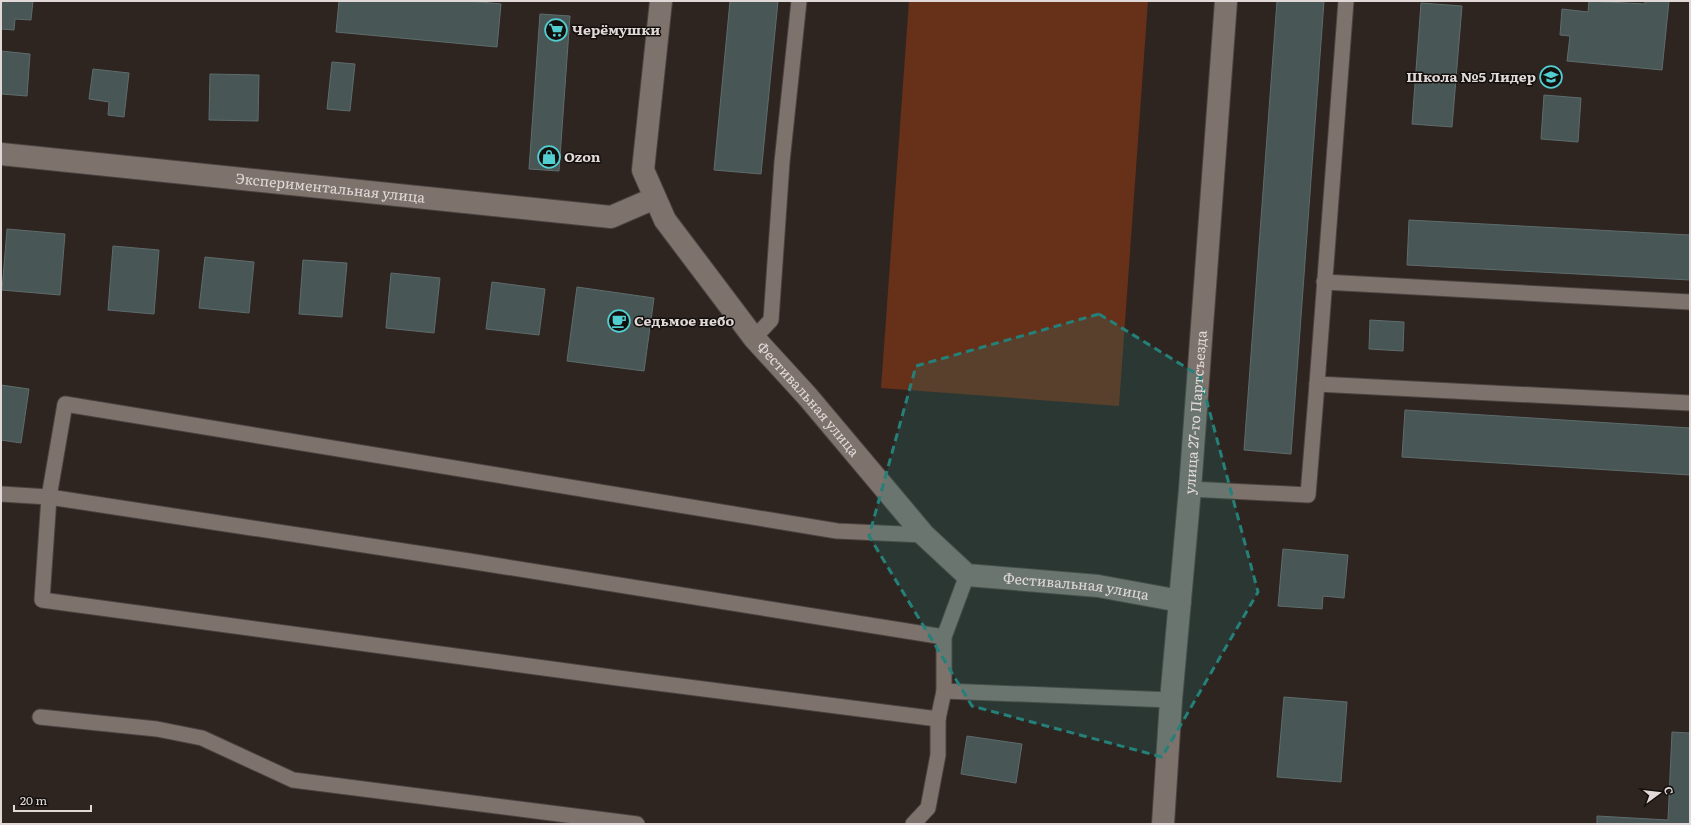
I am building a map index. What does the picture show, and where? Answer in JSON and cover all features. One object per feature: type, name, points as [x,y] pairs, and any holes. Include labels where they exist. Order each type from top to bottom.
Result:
[{"type":"street","name":"Фестивальная улица","points":[[660,1],[643,170],[665,220],[754,338],[808,397],[924,535],[967,576],[1098,586],[1180,601]]},
{"type":"street","name":"улица 27-го Партсъезда","points":[[1162,824],[1171,700],[1190,490],[1226,1]]},
{"type":"street","name":"Экспериментальная улица","points":[[1,154],[611,217],[655,198]]},
{"type":"lane","points":[[754,338],[772,320],[782,162],[799,1]]},
{"type":"lane","points":[[1190,490],[1308,495],[1346,1]]},
{"type":"lane","points":[[1324,282],[1690,302]]},
{"type":"lane","points":[[1317,384],[1690,403]]},
{"type":"lane","points":[[924,535],[837,531],[65,404],[49,497],[42,600],[611,677],[938,719]]},
{"type":"lane","points":[[1,494],[49,497],[477,562],[944,637]]},
{"type":"lane","points":[[914,824],[928,808],[938,755],[938,719],[944,691],[944,637],[967,576]]},
{"type":"lane","points":[[944,691],[1171,700]]},
{"type":"lane","points":[[40,717],[157,729],[202,738],[293,780],[637,824]]},
{"type":"highlighted area","points":[[1099,314],[1200,376],[1258,592],[1162,757],[972,706],[869,536],[916,366]]},
{"type":"shaded area","points":[[909,1],[1148,1],[1119,406],[881,388]]},
{"type":"building","points":[[1,1],[33,1],[31,20],[15,19],[14,30],[1,29]]},
{"type":"building","points":[[339,1],[470,1],[501,4],[497,47],[336,32]]},
{"type":"building","points":[[730,1],[778,1],[761,174],[714,170]]},
{"type":"building","points":[[1277,1],[1324,1],[1291,454],[1244,450]]},
{"type":"building","points":[[1589,1],[1645,4],[1645,1],[1669,1],[1662,70],[1567,61],[1570,36],[1560,35],[1562,9],[1588,12]]},
{"type":"building","points":[[1421,3],[1462,6],[1452,127],[1412,124]]},
{"type":"building","points":[[540,14],[570,16],[559,171],[529,169]]},
{"type":"building","points":[[1,51],[30,54],[27,96],[1,94]]},
{"type":"building","points":[[332,62],[355,64],[350,111],[327,109]]},
{"type":"building","points":[[93,69],[129,73],[124,117],[108,115],[109,102],[89,99]]},
{"type":"building","points":[[210,74],[259,75],[258,121],[209,120]]},
{"type":"building","points":[[1544,95],[1581,98],[1578,142],[1541,139]]},
{"type":"building","points":[[1409,220],[1690,235],[1690,280],[1407,265]]},
{"type":"building","points":[[7,229],[65,234],[60,295],[2,290]]},
{"type":"building","points":[[113,246],[159,250],[154,314],[108,310]]},
{"type":"building","points":[[205,257],[254,262],[249,313],[199,308]]},
{"type":"building","points":[[303,260],[347,263],[342,317],[299,314]]},
{"type":"building","points":[[391,273],[440,278],[434,333],[386,328]]},
{"type":"building","points":[[492,282],[545,289],[539,335],[486,329]]},
{"type":"building","points":[[577,287],[654,298],[644,371],[567,361]]},
{"type":"building","points":[[1370,320],[1404,322],[1403,351],[1369,349]]},
{"type":"building","points":[[1,385],[29,389],[21,443],[1,440]]},
{"type":"building","points":[[1405,410],[1690,428],[1690,475],[1402,457]]},
{"type":"building","points":[[1283,549],[1348,555],[1344,598],[1323,596],[1322,609],[1278,606]]},
{"type":"building","points":[[1284,697],[1347,702],[1341,782],[1277,777]]},
{"type":"building","points":[[1672,732],[1690,733],[1690,824],[1597,824],[1597,816],[1668,820]]},
{"type":"building","points":[[967,736],[1022,744],[1016,783],[961,774]]},
{"type":"place","name":"Черёмушки","points":[[556,30]]},
{"type":"place","name":"Школа №5 Лидер","points":[[1551,77]]},
{"type":"place","name":"Ozon","points":[[549,157]]},
{"type":"place","name":"Седьмое небо","points":[[619,321]]}]
